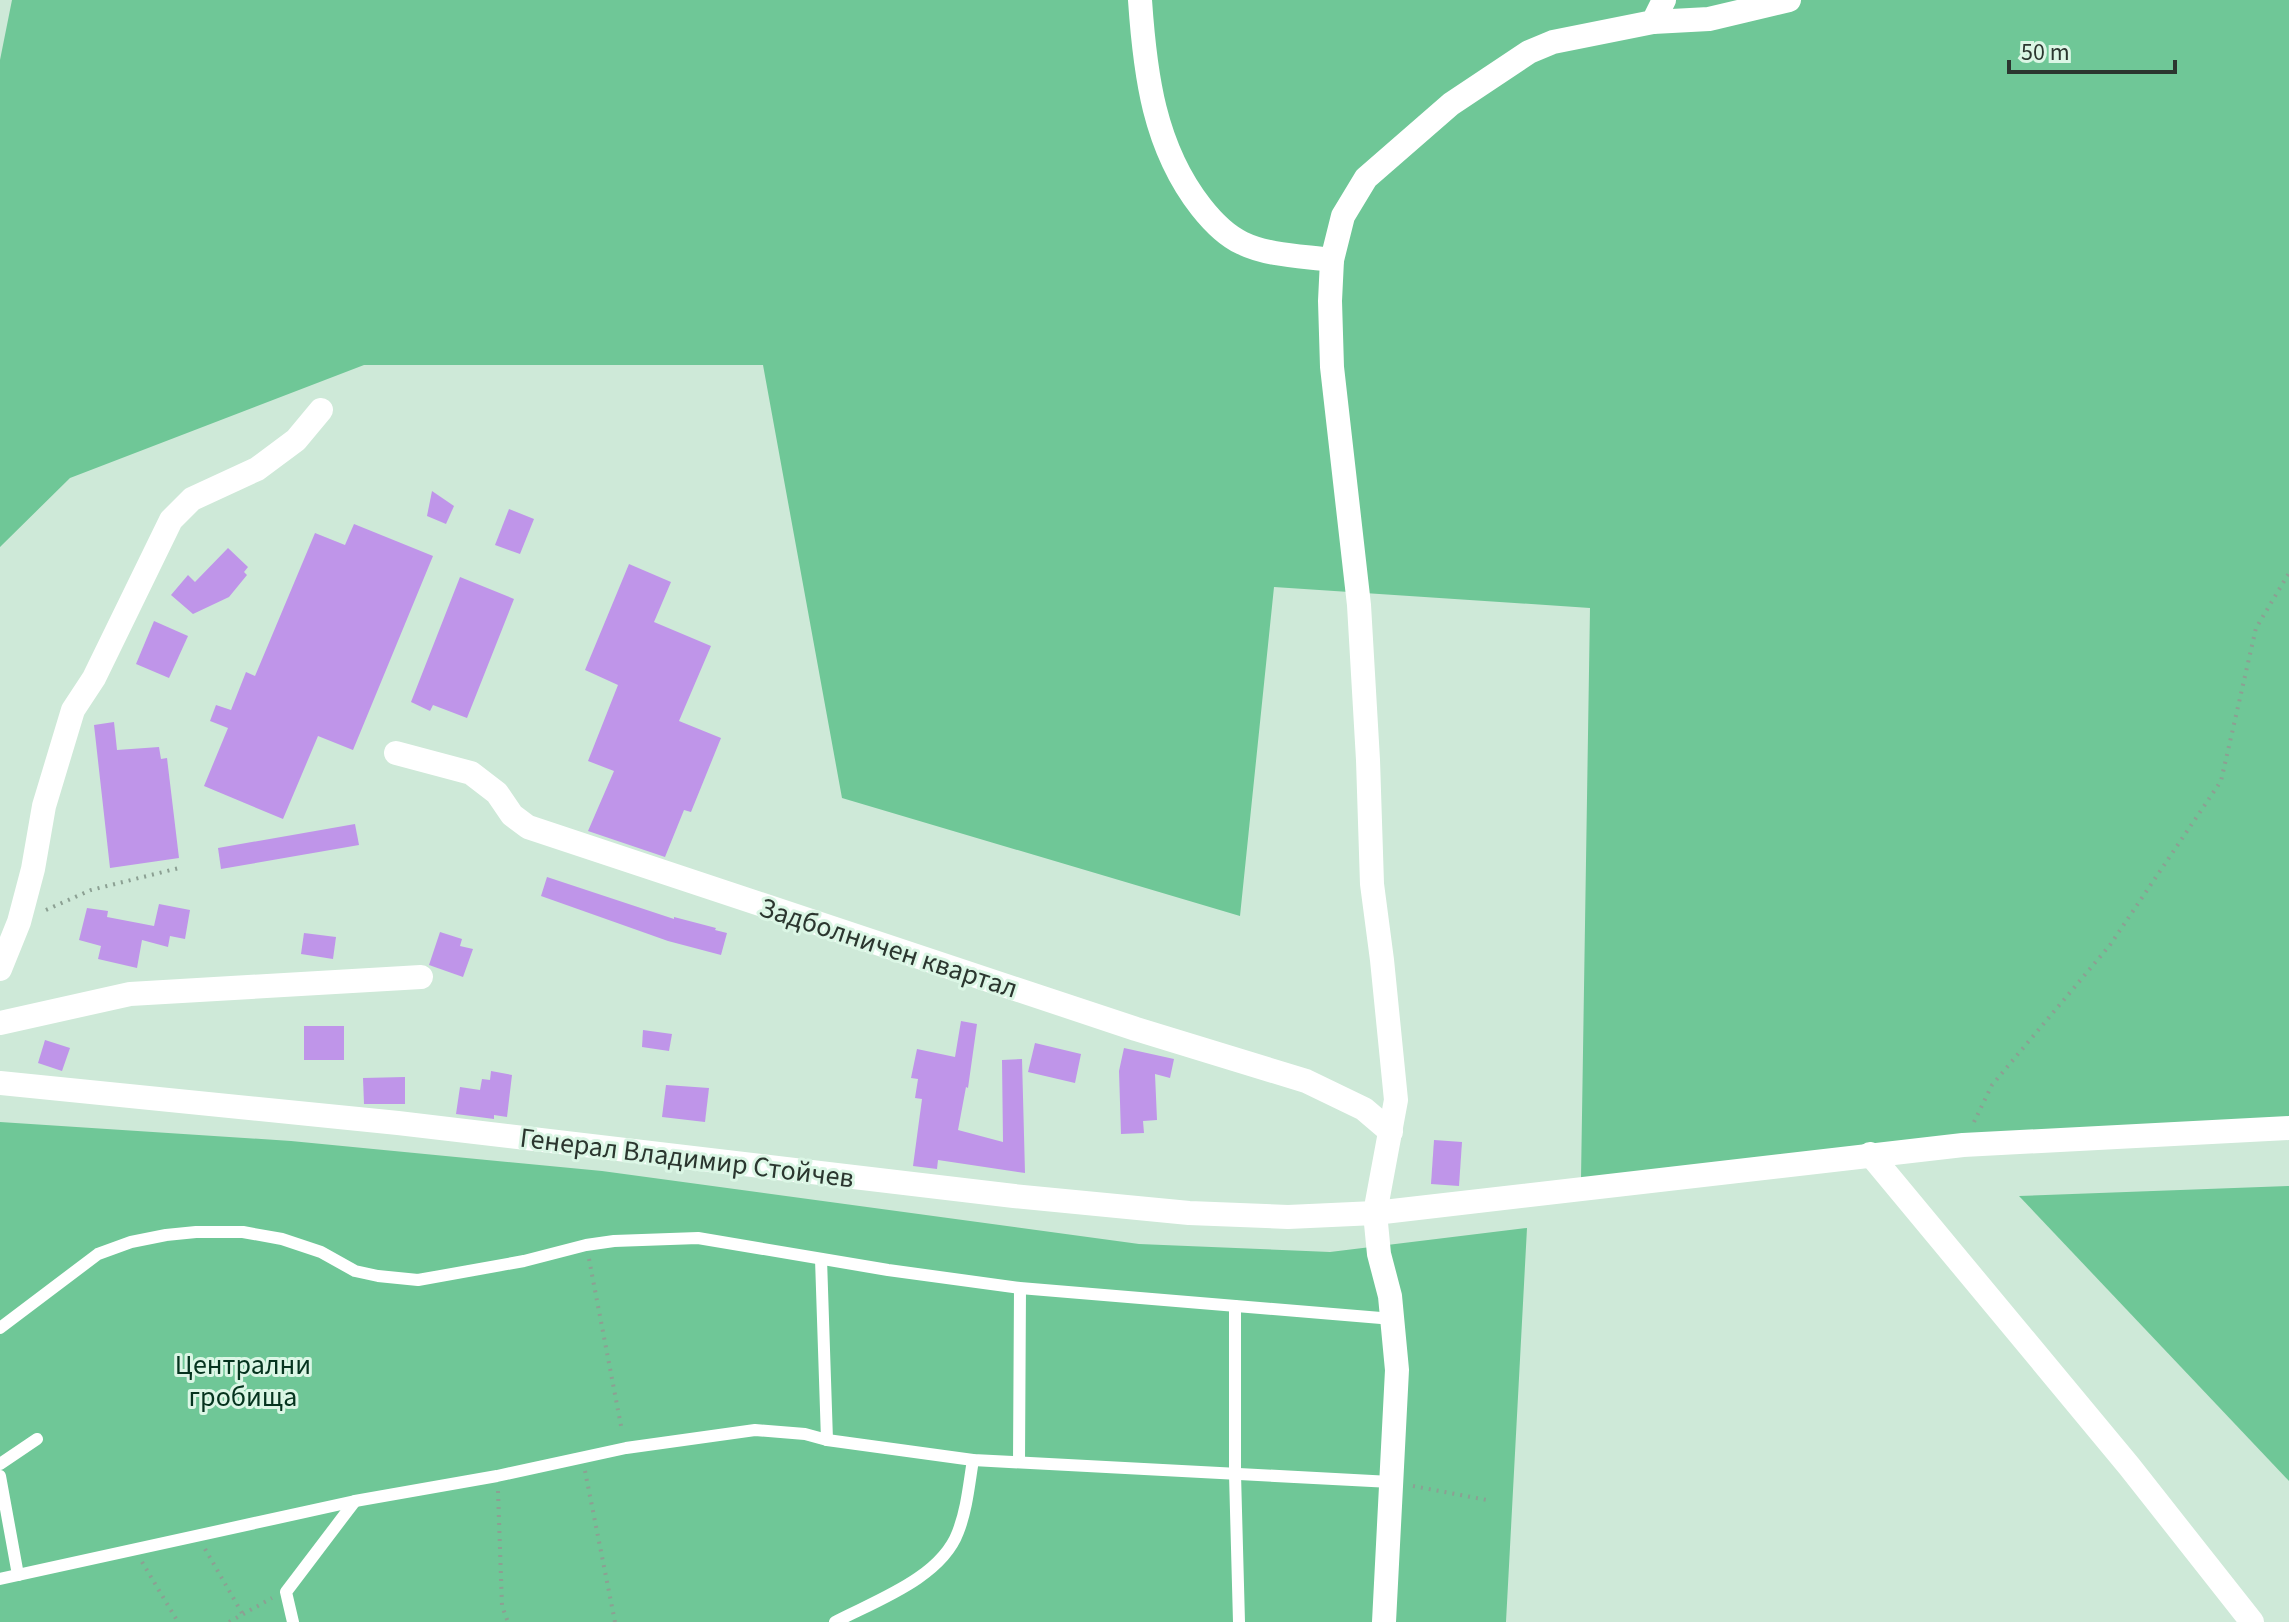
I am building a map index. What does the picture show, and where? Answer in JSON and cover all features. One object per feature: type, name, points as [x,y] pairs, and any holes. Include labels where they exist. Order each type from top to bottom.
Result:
[{"type":"street","points":[[1140,0],[1150,94],[1164,144],[1186,187],[1213,223],[1241,243],[1273,252],[1332,260]]},
{"type":"street","points":[[1384,1622],[1397,1370],[1390,1296],[1379,1254],[1375,1213],[1396,1100],[1372,884],[1359,605],[1332,367],[1332,260],[1343,216],[1366,178],[1451,104],[1529,52],[1658,11],[1709,19],[1789,0]]},
{"type":"street","points":[[0,969],[19,922],[33,869],[44,806],[73,710],[94,678],[171,520],[192,499],[257,469],[296,440],[321,410]]},
{"type":"street","name":"Задболничен квартал","points":[[396,753],[471,773],[497,793],[512,815],[528,827],[1136,1029],[1306,1081],[1364,1109],[1391,1132]]},
{"type":"street","points":[[0,1023],[130,994],[421,977]]},
{"type":"street","name":"Генерал Владимир Стойчев","points":[[0,1083],[398,1123],[1014,1196],[1174,1212],[1288,1217],[1375,1213],[1963,1145],[2289,1128]]},
{"type":"street","points":[[1870,1154],[2129,1466],[2252,1622]]},
{"type":"lane","points":[[0,1328],[98,1254],[131,1242],[166,1235],[243,1232],[282,1239],[321,1252],[355,1271],[418,1280],[524,1261],[586,1245],[698,1238],[1020,1288],[1393,1319]]},
{"type":"lane","points":[[821,1259],[827,1440]]},
{"type":"lane","points":[[1019,1461],[1020,1288]]},
{"type":"lane","points":[[1235,1306],[1239,1622]]},
{"type":"lane","points":[[0,1579],[355,1501],[497,1476],[626,1448],[755,1430],[805,1434],[827,1440],[973,1460],[1391,1482]]},
{"type":"lane","points":[[0,1464],[37,1439]]},
{"type":"lane","points":[[835,1622],[913,1582],[944,1556],[961,1523],[973,1460]]},
{"type":"lane","points":[[0,1476],[18,1575]]},
{"type":"lane","points":[[293,1622],[286,1592],[355,1501]]},
{"type":"path","points":[[1963,1145],[1992,1085],[2110,945],[2221,781],[2256,628],[2289,573]]},
{"type":"path","points":[[19,922],[91,890],[179,868]]},
{"type":"path","points":[[586,1245],[626,1448]]},
{"type":"path","points":[[582,1457],[615,1622]]},
{"type":"path","points":[[497,1476],[502,1606],[508,1622]]},
{"type":"path","points":[[1391,1482],[1487,1500]]},
{"type":"path","points":[[198,1537],[242,1613]]},
{"type":"path","points":[[134,1550],[178,1622]]},
{"type":"path","points":[[229,1622],[286,1592]]},
{"type":"green space","points":[[12,0],[2289,0],[2289,1131],[1581,1179],[1590,608],[1274,587],[1240,916],[842,798],[763,365],[364,365],[70,478],[0,547],[0,60]]},
{"type":"green space","name":"Централни гробища","points":[[0,1122],[291,1141],[602,1171],[1139,1244],[1330,1252],[1527,1228],[1506,1622],[0,1622]]},
{"type":"green space","points":[[2289,1186],[2289,1481],[2019,1196]]},
{"type":"building","points":[[432,491],[454,506],[446,524],[427,516]]},
{"type":"building","points":[[509,509],[534,519],[520,554],[495,545]]},
{"type":"building","points":[[354,524],[433,556],[353,750],[318,736],[283,819],[204,786],[228,728],[210,721],[216,705],[231,710],[246,672],[255,676],[315,533],[345,545]]},
{"type":"building","points":[[228,548],[248,567],[244,572],[247,575],[229,597],[193,614],[171,595],[188,575],[195,582]]},
{"type":"building","points":[[629,564],[671,582],[654,622],[711,646],[679,721],[721,738],[691,812],[684,810],[665,857],[588,831],[614,771],[588,761],[618,685],[585,670]]},
{"type":"building","points":[[460,577],[514,599],[467,718],[433,705],[430,711],[411,702]]},
{"type":"building","points":[[154,621],[188,636],[169,678],[136,664]]},
{"type":"building","points":[[114,722],[117,750],[159,747],[161,759],[167,758],[179,858],[110,868],[94,725]]},
{"type":"building","points":[[355,824],[359,845],[221,869],[218,848]]},
{"type":"building","points":[[547,877],[674,919],[716,928],[727,933],[721,955],[668,941],[541,896]]},
{"type":"building","points":[[159,904],[190,910],[185,939],[170,936],[168,947],[142,940],[137,968],[98,959],[101,946],[79,940],[87,908],[108,911],[107,917],[154,926]]},
{"type":"building","points":[[440,932],[462,939],[460,946],[473,949],[463,977],[429,965]]},
{"type":"building","points":[[304,933],[336,937],[333,959],[301,954]]},
{"type":"building","points":[[961,1021],[977,1024],[968,1088],[958,1130],[1003,1142],[1002,1060],[1022,1059],[1025,1173],[938,1160],[937,1169],[913,1166],[922,1099],[915,1098],[918,1079],[911,1078],[917,1049],[955,1057]]},
{"type":"building","points":[[304,1026],[344,1026],[344,1060],[304,1060]]},
{"type":"building","points":[[643,1030],[672,1034],[669,1051],[642,1047]]},
{"type":"building","points":[[45,1040],[70,1048],[62,1071],[38,1063]]},
{"type":"building","points":[[1035,1043],[1081,1054],[1075,1083],[1028,1072]]},
{"type":"building","points":[[1124,1048],[1174,1059],[1170,1078],[1155,1074],[1157,1120],[1143,1121],[1144,1133],[1121,1134],[1119,1071]]},
{"type":"building","points":[[491,1071],[512,1075],[507,1117],[494,1115],[494,1119],[456,1114],[460,1087],[480,1090],[482,1079],[490,1080]]},
{"type":"building","points":[[405,1077],[405,1104],[364,1104],[363,1078]]},
{"type":"building","points":[[666,1085],[709,1088],[705,1122],[662,1117]]},
{"type":"building","points":[[1434,1140],[1462,1142],[1459,1186],[1431,1184]]}]
